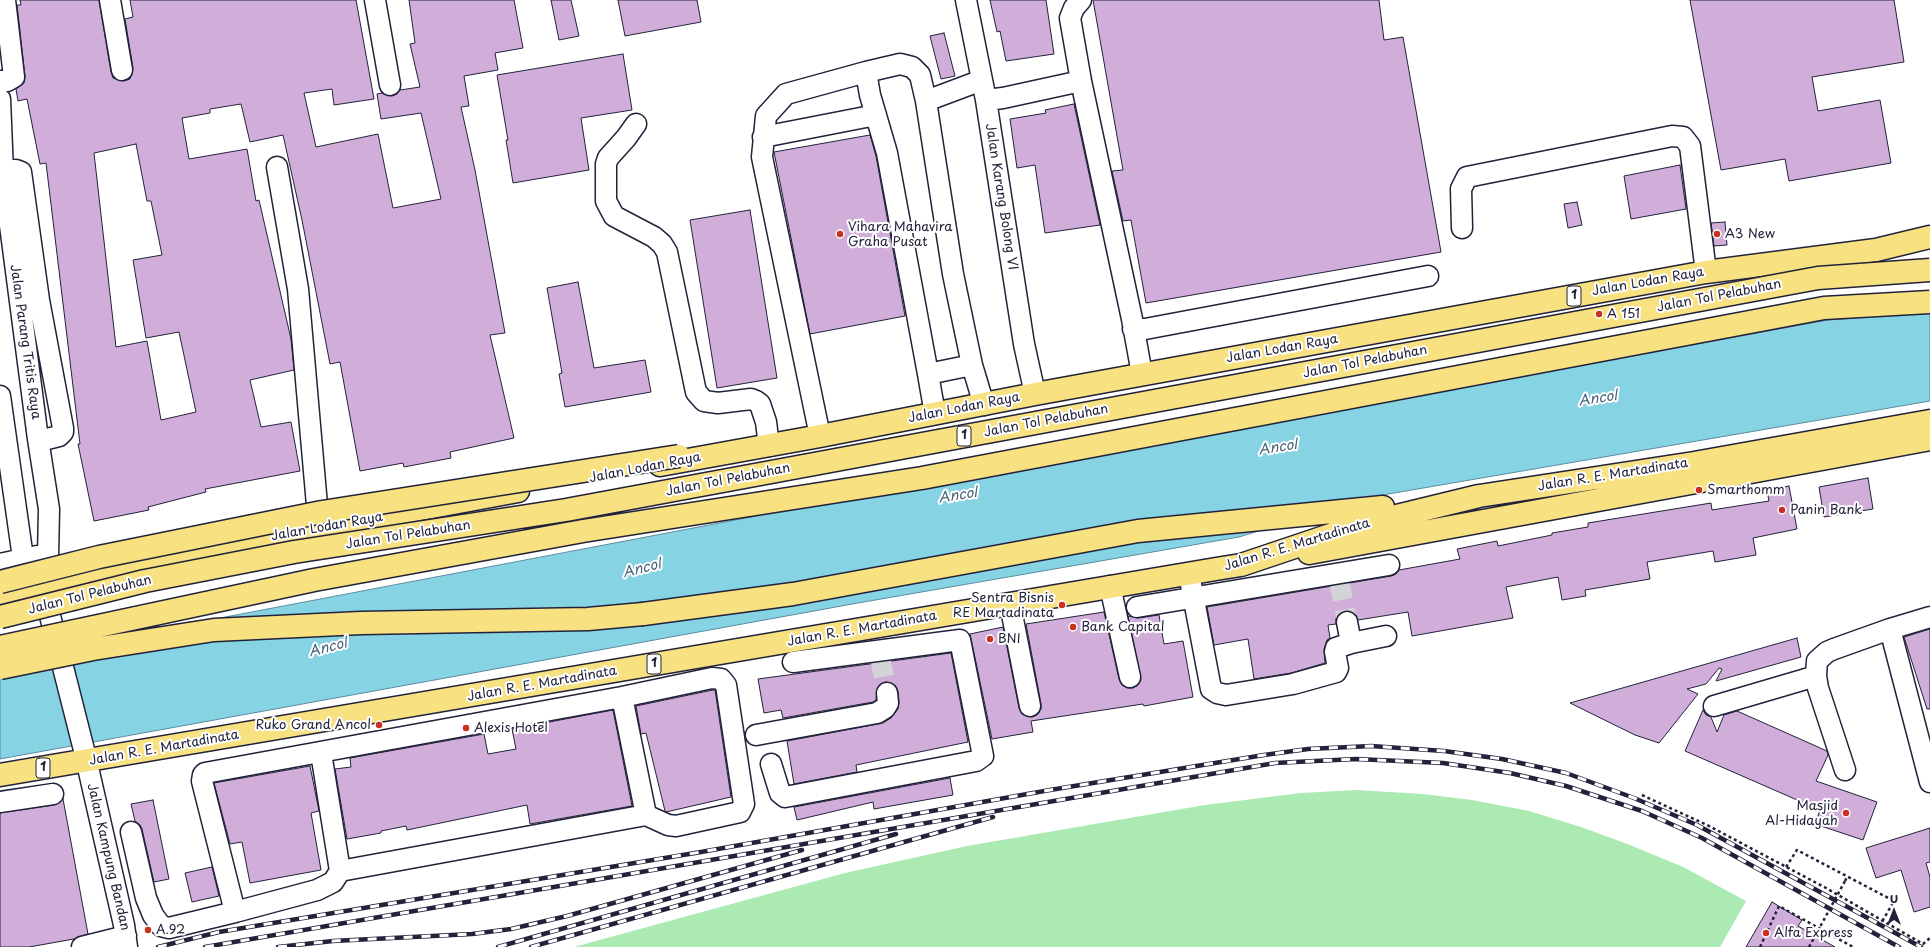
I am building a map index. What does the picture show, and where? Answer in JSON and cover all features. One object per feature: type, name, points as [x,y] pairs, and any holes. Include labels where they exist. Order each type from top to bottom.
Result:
[{"type":"highway","name":"Jalan Lodan Raya","points":[[0,596],[43,592],[302,531],[738,450],[769,446],[1142,374],[1706,272],[1876,250],[1930,237]]},
{"type":"highway","points":[[1876,250],[1930,249]]},
{"type":"highway","name":"Jalan Tol Pelabuhan","points":[[0,617],[145,581],[294,552],[566,510],[1818,278],[1930,270]]},
{"type":"highway","name":"Jalan Tol Pelabuhan","points":[[0,647],[314,580],[582,531],[922,478],[1816,310],[1930,302]]},
{"type":"highway","name":"Jalan R. E. Martadinata","points":[[0,775],[85,755],[493,692],[1110,586],[1241,565],[1360,525],[1479,496],[1694,463],[1930,421]]},
{"type":"highway","points":[[1241,565],[1930,439]]},
{"type":"highway","points":[[0,582],[99,557],[322,512],[679,456],[738,450]]},
{"type":"highway","points":[[0,668],[93,649],[214,630],[361,623],[588,620],[643,614],[793,594],[1138,531],[1343,512],[1479,496]]},
{"type":"street","points":[[0,81],[7,81],[14,77],[5,0]]},
{"type":"street","points":[[110,0],[122,70]]},
{"type":"street","points":[[375,0],[390,85]]},
{"type":"street","name":"Jalan Karang Bolong VI","points":[[966,0],[986,100],[1024,344],[1035,394]]},
{"type":"street","points":[[1081,0],[1074,8],[1070,18],[1081,81],[1142,374]]},
{"type":"street","points":[[820,436],[762,157],[766,116],[786,94],[900,64],[912,67],[920,75],[926,101],[953,274],[972,365],[984,404]]},
{"type":"street","points":[[866,72],[887,153],[935,414]]},
{"type":"street","points":[[926,101],[982,80]]},
{"type":"street","points":[[986,100],[1003,98],[1081,81]]},
{"type":"street","name":"Jalan Parang Tritis Raya","points":[[0,99],[3,172],[38,439],[49,509],[50,553],[43,592]]},
{"type":"street","points":[[763,137],[876,115]]},
{"type":"street","points":[[636,124],[608,158],[606,164],[606,201],[614,216],[654,237],[662,244],[667,252],[696,392],[704,401],[718,403],[751,399],[756,401],[760,404],[766,422],[769,446]]},
{"type":"street","points":[[1462,228],[1461,189],[1467,177],[1672,136],[1683,137],[1690,146],[1706,272]]},
{"type":"street","points":[[277,167],[298,289],[319,529]]},
{"type":"street","points":[[3,172],[16,170],[21,172],[40,300],[63,428],[63,432],[60,436],[47,439],[38,439]]},
{"type":"street","points":[[1133,329],[1145,329],[1428,276]]},
{"type":"street","points":[[20,302],[40,300]]},
{"type":"street","points":[[928,374],[972,365]]},
{"type":"street","points":[[0,396],[3,448],[24,558],[43,592]]},
{"type":"street","points":[[1332,549],[1338,577]]},
{"type":"street","points":[[0,564],[50,553]]},
{"type":"street","points":[[1137,607],[1338,577],[1389,565]]},
{"type":"street","points":[[1189,574],[1192,598],[1211,689],[1217,693],[1226,695],[1293,684],[1336,672],[1338,668],[1335,652],[1336,648],[1351,643],[1386,636]]},
{"type":"street","points":[[1110,586],[1130,677]]},
{"type":"street","name":"Jalan Kampung Bandan","points":[[43,592],[85,755],[126,936]]},
{"type":"street","points":[[1010,604],[1030,706]]},
{"type":"street","points":[[1845,770],[1816,676],[1817,661],[1827,652],[1890,629],[1930,618]]},
{"type":"street","points":[[1347,622],[1351,643]]},
{"type":"street","points":[[1890,629],[1930,782]]},
{"type":"street","points":[[836,633],[840,656]]},
{"type":"street","points":[[771,764],[780,792],[785,797],[976,761],[983,756],[960,640],[879,654],[840,656],[793,662]]},
{"type":"street","points":[[1714,706],[1816,676]]},
{"type":"street","points":[[235,912],[202,781],[203,775],[622,697],[712,678],[721,679],[726,685],[744,804],[740,812],[676,826],[668,825],[646,815],[340,872]]},
{"type":"street","points":[[493,692],[500,719]]},
{"type":"street","points":[[756,735],[877,713],[885,708],[888,703],[887,693]]},
{"type":"street","points":[[622,697],[646,815]]},
{"type":"street","points":[[131,832],[146,898],[153,915],[161,926],[169,928],[317,890],[333,882],[340,872],[321,753]]},
{"type":"street","points":[[0,802],[53,794]]},
{"type":"street","points":[[82,947],[126,936],[153,915]]},
{"type":"path","points":[[1642,795],[1709,826],[1786,867],[1923,944],[1930,938]]},
{"type":"path","points":[[1786,867],[1797,850],[1894,901],[1883,921]]},
{"type":"path","points":[[1809,947],[1847,877]]},
{"type":"path","points":[[1760,947],[1779,906],[1853,947]]},
{"type":"green space","points":[[1356,790],[1423,794],[1472,800],[1529,811],[1581,827],[1630,845],[1683,867],[1746,901],[1720,947],[574,947],[845,873],[967,846],[1205,805],[1301,793]]},
{"type":"water","name":"Ancol","points":[[1930,312],[1930,401],[1365,498],[1239,537],[858,603],[0,759],[0,662],[73,646],[851,498],[1828,320]]},
{"type":"building","points":[[20,0],[99,0],[111,72],[113,78],[124,81],[130,79],[133,68],[125,19],[133,17],[130,0],[356,0],[374,99],[334,105],[332,89],[304,93],[316,147],[378,134],[393,208],[441,199],[421,113],[381,119],[377,94],[382,93],[392,96],[397,94],[400,90],[420,87],[410,44],[415,43],[409,0],[514,0],[523,48],[495,53],[498,70],[464,76],[469,106],[461,107],[475,170],[505,333],[490,335],[514,438],[450,452],[451,458],[404,467],[403,463],[360,471],[340,362],[330,364],[302,220],[283,135],[250,142],[241,104],[210,109],[210,113],[182,118],[189,159],[247,149],[256,201],[259,200],[291,339],[294,370],[250,380],[261,427],[291,422],[300,471],[205,489],[206,492],[148,507],[149,510],[94,521],[78,444],[80,444],[46,163],[40,164],[27,99],[18,101],[16,89],[24,83],[25,76],[17,5],[21,5]],"holes":[[[136,144],[147,201],[151,201],[162,255],[133,260],[146,338],[179,332],[196,412],[161,420],[147,341],[116,347],[94,153]]]},
{"type":"building","points":[[551,0],[571,0],[579,36],[559,40]]},
{"type":"building","points":[[618,0],[697,0],[701,22],[625,36]]},
{"type":"building","points":[[990,0],[1046,0],[1054,54],[1006,61],[1000,31],[997,32]]},
{"type":"building","points":[[1093,0],[1379,0],[1384,40],[1403,37],[1441,252],[1146,303],[1131,220],[1123,221],[1112,171],[1123,170]]},
{"type":"building","points":[[1690,0],[1894,0],[1904,62],[1812,77],[1818,111],[1880,100],[1891,163],[1789,181],[1785,159],[1721,170]]},
{"type":"building","points":[[944,33],[955,76],[941,79],[930,36]]},
{"type":"building","points":[[623,54],[632,110],[581,118],[589,170],[513,183],[506,140],[508,140],[497,75]]},
{"type":"building","points":[[1074,104],[1100,225],[1045,233],[1035,165],[1017,168],[1010,119],[1046,113],[1045,110]]},
{"type":"building","name":"Vihara Mahavira Graha Pusat","points":[[870,135],[876,156],[905,316],[810,334],[774,152]]},
{"type":"building","points":[[1680,165],[1686,209],[1631,219],[1624,176]]},
{"type":"building","points":[[1577,202],[1582,225],[1568,228],[1564,204]]},
{"type":"building","points":[[750,210],[777,378],[717,388],[690,220]]},
{"type":"building","name":"A3 New","points":[[1725,222],[1727,245],[1714,246],[1711,223]]},
{"type":"building","points":[[578,282],[594,368],[645,360],[651,392],[565,407],[559,374],[562,373],[547,288]]},
{"type":"building","points":[[1868,478],[1873,509],[1824,517],[1819,487]]},
{"type":"building","points":[[1789,486],[1797,529],[1753,538],[1756,555],[1715,562],[1713,551],[1647,562],[1650,579],[1585,590],[1586,596],[1562,600],[1558,577],[1506,587],[1513,618],[1412,636],[1408,612],[1358,620],[1356,615],[1351,611],[1344,611],[1336,618],[1336,624],[1328,625],[1330,638],[1327,640],[1324,649],[1325,663],[1291,673],[1254,679],[1248,639],[1214,645],[1207,607],[1391,576],[1396,574],[1399,570],[1460,559],[1457,549],[1497,541],[1498,546],[1552,535],[1552,533],[1588,527],[1588,523],[1711,503],[1712,510],[1769,501],[1767,491]]},
{"type":"building","points":[[1104,612],[1119,679],[1122,685],[1127,688],[1133,688],[1138,685],[1141,680],[1128,616],[1138,618],[1159,615],[1164,644],[1183,641],[1193,697],[1144,706],[1143,704],[1031,721],[1033,732],[992,739],[970,634],[1003,627],[1019,708],[1022,714],[1032,717],[1038,714],[1041,709],[1041,704],[1026,624]]},
{"type":"building","points":[[1930,629],[1930,709],[1927,709],[1904,637]]},
{"type":"building","points":[[1797,638],[1801,657],[1716,681],[1722,669],[1719,668],[1706,684],[1687,689],[1698,694],[1659,743],[1635,735],[1570,703]]},
{"type":"building","points":[[951,653],[968,742],[856,765],[857,772],[794,784],[787,741],[883,723],[891,718],[898,709],[898,691],[892,683],[885,682],[877,688],[876,700],[873,702],[783,718],[781,710],[764,713],[758,679]]},
{"type":"building","points":[[715,690],[731,797],[666,812],[646,733],[641,734],[636,706]]},
{"type":"building","points":[[613,710],[632,806],[530,824],[527,805],[407,830],[406,826],[381,831],[381,833],[347,839],[335,769],[351,767],[350,758],[484,734],[488,754],[516,749],[512,729]]},
{"type":"building","points":[[1703,710],[1706,715],[1711,717],[1717,732],[1724,715],[1737,711],[1827,751],[1828,755],[1816,781],[1877,802],[1863,840],[1815,824],[1820,810],[1685,751]]},
{"type":"building","points":[[310,766],[319,811],[311,813],[321,870],[250,883],[242,842],[230,844],[214,783]]},
{"type":"building","points":[[950,778],[953,795],[874,809],[873,802],[797,820],[794,807]]},
{"type":"building","points":[[63,799],[88,934],[74,939],[29,947],[0,947],[0,813],[55,805]]},
{"type":"building","points":[[153,800],[169,879],[154,882],[142,829],[135,821],[131,804]]},
{"type":"building","points":[[1930,828],[1930,862],[1926,863],[1930,877],[1930,907],[1914,912],[1901,870],[1876,878],[1866,848]]},
{"type":"building","points":[[212,867],[219,896],[192,902],[185,873]]},
{"type":"building","points":[[1772,902],[1802,920],[1798,926],[1835,947],[1746,947]]},
{"type":"tunnel","points":[[1339,580],[1347,622]]},
{"type":"tunnel","points":[[880,657],[887,693]]},
{"type":"railway","points":[[158,947],[219,932],[701,852],[1050,790],[1264,755],[1308,749],[1371,746],[1444,751],[1502,759],[1566,773],[1634,798],[1697,825],[1921,947]]},
{"type":"railway","points":[[205,947],[1275,763],[1356,759],[1443,763],[1510,773],[1566,786],[1642,811],[1702,838],[1899,947]]},
{"type":"railway","points":[[531,947],[993,817]]},
{"type":"railway","points":[[498,947],[896,834]]},
{"type":"railway","points":[[278,947],[333,941],[472,934],[511,929],[567,916],[802,850]]},
{"type":"place","name":"Vihara Mahavira Graha Pusat","points":[[840,234]]},
{"type":"place","name":"A3 New","points":[[1717,234]]},
{"type":"place","name":"A 151","points":[[1599,314]]},
{"type":"place","name":"Smarthomm","points":[[1699,490]]},
{"type":"place","name":"Panin Bank","points":[[1782,510]]},
{"type":"place","name":"Sentra Bisnis RE Martadinata","points":[[1062,605]]},
{"type":"place","name":"Bank Capital","points":[[1073,627]]},
{"type":"place","name":"BNI","points":[[990,639]]},
{"type":"place","name":"Ruko Grand Ancol","points":[[379,725]]},
{"type":"place","name":"Alexis Hotel","points":[[466,728]]},
{"type":"place","name":"Masjid Al-Hidayah","points":[[1846,813]]},
{"type":"place","name":"A.92","points":[[148,930]]},
{"type":"place","name":"Alfa Express","points":[[1766,933]]}]
